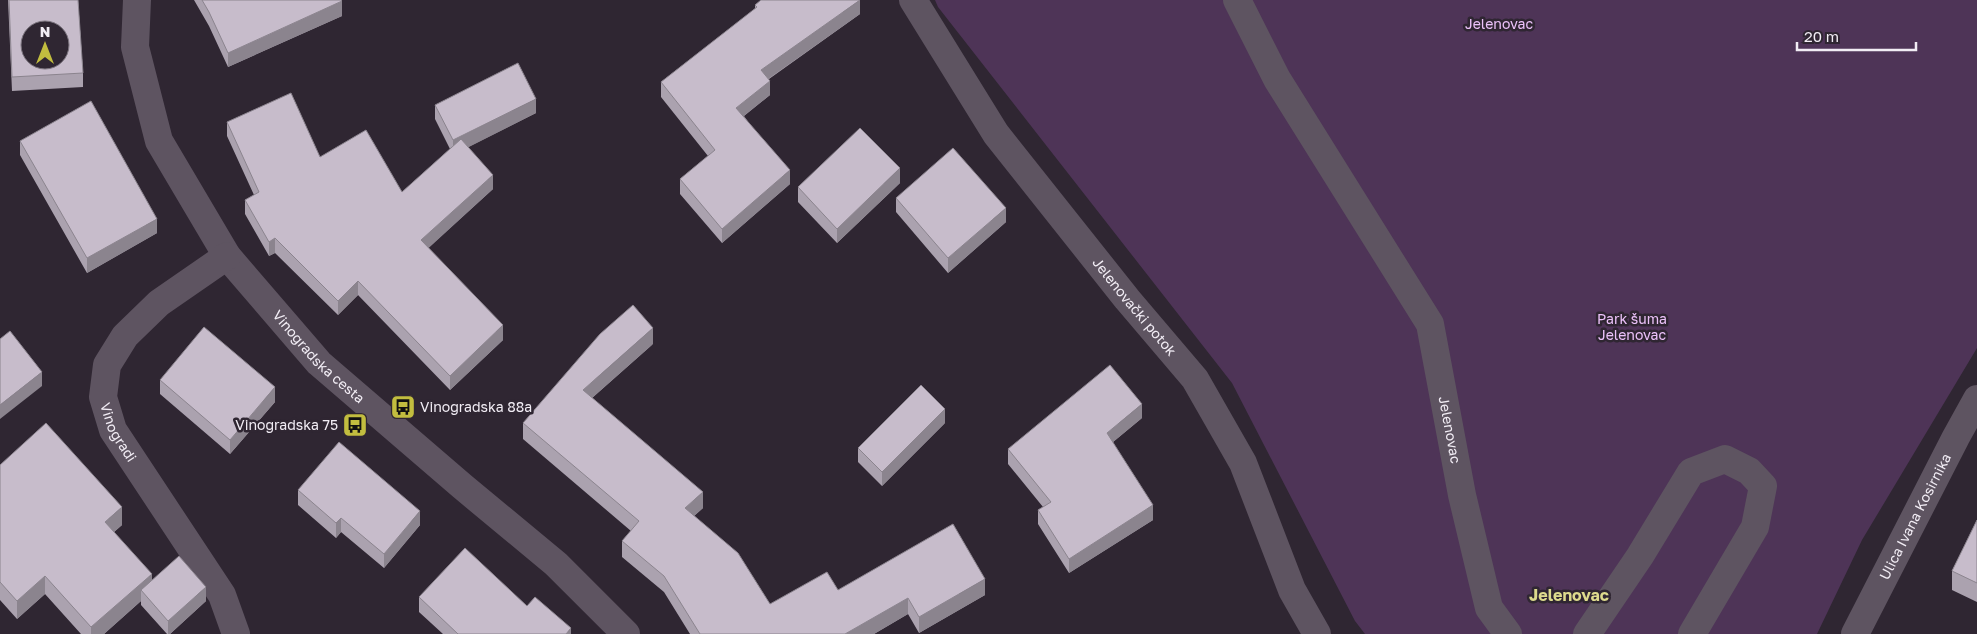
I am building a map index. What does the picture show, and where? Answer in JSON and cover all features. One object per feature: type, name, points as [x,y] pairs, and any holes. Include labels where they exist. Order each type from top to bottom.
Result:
[{"type":"street","name":"Vinogradska cesta","points":[[137,0],[136,47],[159,141],[227,256],[319,363],[556,564],[626,634]]},
{"type":"street","name":"Jelenovački potok","points":[[913,0],[996,134],[1127,299],[1195,379],[1243,463],[1292,590],[1318,634]]},
{"type":"street","name":"Jelenovac","points":[[1237,0],[1277,79],[1430,324],[1462,495],[1489,608],[1508,634]]},
{"type":"street","name":"Vinogradi","points":[[227,256],[159,302],[125,336],[107,366],[103,397],[113,430],[222,595],[236,634]]},
{"type":"street","name":"Ulica Ivana Kosirnika","points":[[1855,634],[1977,399]]},
{"type":"street","points":[[1587,634],[1640,556],[1691,472],[1725,459],[1749,471],[1763,486],[1755,527],[1692,634]]},
{"type":"green space","name":"Park šuma Jelenovac","points":[[935,0],[1977,0],[1977,348],[1862,540],[1817,634],[1365,634],[1355,621],[1232,383],[938,7]]},
{"type":"building","points":[[9,0],[78,0],[83,73],[12,77]]},
{"type":"building","points":[[202,0],[341,0],[342,1],[228,53]]},
{"type":"building","points":[[761,0],[860,0],[761,70],[770,81],[736,108],[790,170],[722,229],[680,179],[715,150],[661,82],[757,7],[755,5]]},
{"type":"building","points":[[518,63],[536,99],[453,140],[435,105]]},
{"type":"building","points":[[291,93],[320,157],[366,130],[402,192],[461,139],[493,175],[421,240],[503,325],[450,376],[358,281],[338,301],[275,238],[269,242],[245,200],[259,192],[227,122]]},
{"type":"building","points":[[91,101],[157,219],[87,258],[20,141]]},
{"type":"building","points":[[860,128],[900,168],[837,229],[798,187]]},
{"type":"building","points":[[953,148],[1006,208],[948,258],[896,198]]},
{"type":"building","points":[[633,305],[653,328],[583,390],[703,492],[685,508],[738,553],[770,604],[827,572],[838,590],[953,524],[985,579],[919,617],[908,598],[845,634],[700,634],[664,576],[622,541],[639,521],[523,423],[600,334]]},
{"type":"building","points":[[204,327],[275,387],[230,440],[160,380]]},
{"type":"building","points":[[10,331],[42,372],[0,405],[0,339]]},
{"type":"building","points":[[1110,365],[1142,404],[1107,433],[1153,505],[1069,559],[1038,510],[1051,502],[1008,449]]},
{"type":"building","points":[[921,385],[945,409],[882,472],[858,448]]},
{"type":"building","points":[[46,423],[122,507],[105,522],[152,574],[91,627],[45,576],[17,601],[0,582],[0,465]]},
{"type":"building","points":[[339,442],[420,511],[384,554],[341,518],[336,523],[298,490]]},
{"type":"building","points":[[1977,520],[1977,583],[1952,571]]},
{"type":"building","points":[[465,548],[527,606],[535,597],[571,628],[566,634],[458,634],[419,597]]},
{"type":"building","points":[[179,556],[206,587],[168,621],[141,590]]},
{"type":"place","name":"Vinogradska 88a","points":[[403,407]]},
{"type":"place","name":"Vinogradska 75","points":[[355,425]]},
{"type":"district","name":"Jelenovac","points":[[1569,595]]}]
